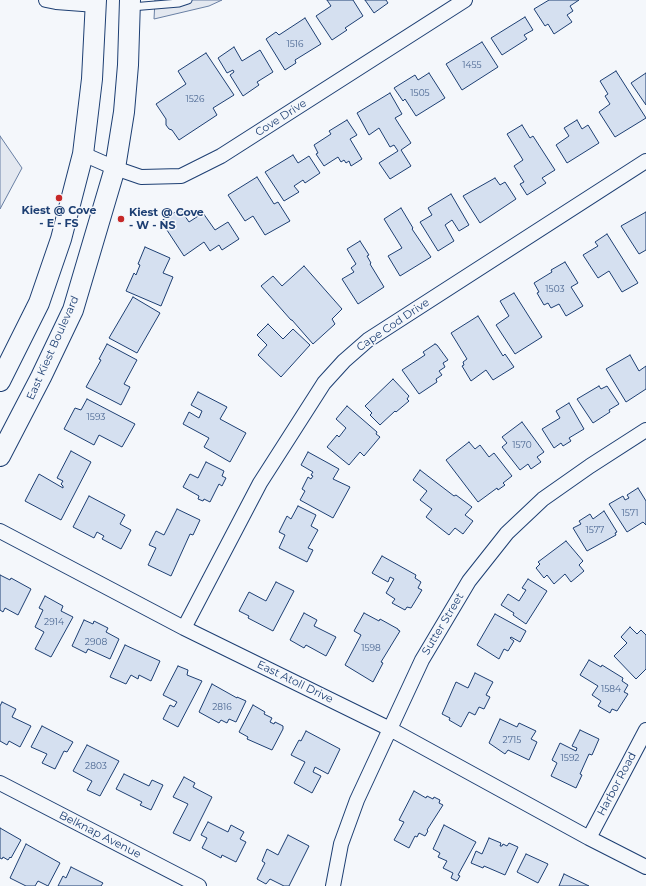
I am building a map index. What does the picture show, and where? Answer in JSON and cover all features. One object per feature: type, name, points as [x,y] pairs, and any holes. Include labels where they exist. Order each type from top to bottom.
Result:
[{"type":"main road","points":[[0,381],[41,296],[61,239],[83,154],[92,79],[96,2],[129,3]]},
{"type":"main road","name":"East Kiest Boulevard","points":[[0,456],[41,378],[73,310],[115,168],[128,65],[129,3]]},
{"type":"street","name":"Cove Drive","points":[[83,154],[115,168],[141,176],[180,176],[221,156],[465,0]]},
{"type":"street","points":[[52,1],[96,2]]},
{"type":"street","name":"Cape Cod Drive","points":[[184,628],[260,483],[324,382],[344,361],[368,340],[646,161]]},
{"type":"street","name":"Sutter Street","points":[[333,886],[341,844],[356,800],[422,660],[469,581],[507,533],[543,499],[590,466],[646,430]]},
{"type":"street","name":"East Atoll Drive","points":[[0,531],[184,628],[390,729],[589,838],[646,867]]},
{"type":"street","name":"Harbor Road","points":[[589,838],[646,730]]},
{"type":"street","name":"Belknap Avenue","points":[[0,783],[199,886]]},
{"type":"lane","points":[[129,3],[179,2],[188,0]]},
{"type":"shaded area","points":[[155,0],[222,0],[209,6],[154,19]]},
{"type":"shaded area","points":[[0,136],[22,168],[0,209]]},
{"type":"building","points":[[327,0],[353,0],[363,16],[345,28],[347,30],[332,40],[316,16],[331,6]]},
{"type":"building","points":[[365,0],[386,0],[388,3],[374,13]]},
{"type":"building","points":[[549,0],[579,0],[570,6],[573,11],[567,15],[572,22],[554,34],[548,24],[545,26],[534,9]]},
{"type":"building","points":[[525,17],[533,30],[524,35],[527,39],[502,55],[491,38]]},
{"type":"building","points":[[305,18],[321,44],[295,60],[296,63],[285,70],[266,39],[276,32],[279,35]]},
{"type":"building","points":[[482,42],[498,67],[462,90],[446,64]]},
{"type":"building","points":[[234,47],[242,61],[260,50],[273,72],[257,82],[259,85],[243,96],[230,75],[234,72],[233,70],[227,73],[218,58]]},
{"type":"building","points":[[206,53],[234,95],[213,108],[217,115],[179,140],[172,130],[166,125],[166,119],[156,104],[186,84],[178,71]]},
{"type":"building","points":[[616,71],[646,118],[615,137],[599,112],[610,104],[605,96],[608,94],[600,81]]},
{"type":"building","points":[[429,73],[445,98],[416,116],[405,99],[403,101],[394,88],[415,75],[418,80]]},
{"type":"building","points":[[646,73],[646,105],[631,83]]},
{"type":"building","points":[[390,93],[402,114],[395,118],[411,143],[401,150],[411,166],[390,179],[379,163],[398,151],[394,145],[390,147],[379,128],[369,135],[357,113]]},
{"type":"building","points":[[347,120],[357,135],[350,139],[362,159],[351,166],[349,161],[346,163],[344,160],[341,162],[338,157],[324,166],[316,154],[318,153],[314,145],[331,134],[329,131]]},
{"type":"building","points":[[577,120],[582,129],[588,125],[599,143],[567,163],[556,145],[569,136],[564,128]]},
{"type":"building","points":[[522,125],[530,138],[533,136],[555,170],[542,178],[546,183],[527,195],[520,184],[524,182],[514,166],[523,160],[507,134]]},
{"type":"building","points":[[293,155],[298,163],[309,156],[320,173],[305,183],[303,180],[294,186],[299,192],[284,201],[265,172]]},
{"type":"building","points":[[257,177],[274,204],[278,202],[290,221],[265,235],[253,216],[245,221],[228,195]]},
{"type":"building","points":[[495,178],[500,185],[505,182],[516,199],[480,223],[463,196]]},
{"type":"building","points":[[451,194],[469,225],[459,231],[452,220],[445,225],[454,241],[438,251],[420,222],[432,215],[428,208]]},
{"type":"building","points":[[401,208],[413,228],[412,229],[431,257],[400,276],[388,256],[402,248],[384,219]]},
{"type":"building","points":[[180,209],[189,222],[203,213],[215,230],[228,222],[239,239],[222,250],[219,245],[210,251],[204,242],[184,256],[161,221]]},
{"type":"building","points":[[646,212],[646,250],[639,254],[621,226]]},
{"type":"building","points":[[607,234],[638,283],[622,292],[609,271],[598,278],[583,255],[598,246],[595,242]]},
{"type":"building","points":[[360,241],[369,255],[367,256],[371,263],[370,264],[384,287],[358,304],[342,279],[354,272],[351,268],[356,264],[347,249]]},
{"type":"building","points":[[145,247],[170,258],[163,273],[173,277],[161,306],[126,291],[134,273],[136,275],[140,265],[138,264]]},
{"type":"building","points":[[565,262],[578,283],[571,287],[583,306],[566,316],[559,304],[551,308],[548,303],[544,305],[537,293],[539,292],[534,283],[552,272],[551,270]]},
{"type":"building","points":[[304,266],[342,309],[332,319],[335,324],[313,344],[261,286],[273,276],[282,286]]},
{"type":"building","points":[[514,293],[542,337],[515,354],[496,325],[509,316],[500,301]]},
{"type":"building","points":[[133,297],[160,313],[137,353],[109,338]]},
{"type":"building","points":[[478,316],[503,356],[505,354],[514,367],[493,380],[486,370],[471,381],[462,366],[464,365],[463,362],[467,359],[451,333]]},
{"type":"building","points":[[268,324],[283,339],[293,329],[310,345],[281,377],[258,355],[267,345],[257,335]]},
{"type":"building","points":[[107,344],[137,360],[124,384],[130,387],[121,405],[86,387],[101,360],[99,359]]},
{"type":"building","points":[[435,344],[448,360],[443,363],[445,367],[439,371],[442,375],[436,379],[437,382],[419,394],[402,370],[425,355],[423,352]]},
{"type":"building","points":[[630,355],[639,371],[646,366],[646,389],[626,402],[606,369]]},
{"type":"building","points":[[393,379],[409,396],[407,399],[409,401],[396,412],[395,411],[380,425],[370,415],[372,413],[365,406]]},
{"type":"building","points":[[599,386],[601,389],[607,386],[619,404],[593,423],[577,399]]},
{"type":"building","points":[[198,392],[227,407],[220,419],[246,433],[230,462],[204,447],[209,438],[183,424],[189,412],[199,418],[202,411],[191,405]]},
{"type":"building","points":[[87,399],[135,424],[122,447],[99,435],[94,445],[64,429],[75,408],[81,410]]},
{"type":"building","points":[[569,403],[584,429],[569,438],[571,441],[563,446],[561,443],[554,448],[542,429],[560,418],[556,411]]},
{"type":"building","points":[[347,406],[377,432],[376,434],[380,437],[364,456],[360,452],[349,465],[327,447],[337,435],[339,437],[346,428],[336,419]]},
{"type":"building","points":[[522,422],[544,452],[537,457],[541,462],[531,469],[528,464],[520,470],[502,447],[507,443],[502,437]]},
{"type":"building","points":[[469,442],[475,449],[480,445],[489,457],[494,453],[512,476],[503,483],[505,485],[498,490],[497,488],[478,502],[446,460]]},
{"type":"building","points":[[71,451],[91,462],[61,520],[25,501],[39,474],[63,488],[61,484],[63,481],[57,478]]},
{"type":"building","points":[[308,452],[339,469],[333,479],[350,487],[333,518],[300,500],[305,491],[302,489],[308,477],[311,479],[313,476],[311,475],[313,472],[301,465]]},
{"type":"building","points":[[206,462],[224,471],[222,476],[226,478],[222,486],[219,484],[210,502],[204,499],[203,501],[198,499],[199,496],[183,487],[190,474],[198,478]]},
{"type":"building","points":[[420,470],[454,496],[456,495],[472,507],[465,515],[473,521],[463,534],[455,528],[449,535],[426,517],[432,509],[420,500],[427,491],[413,480]]},
{"type":"building","points":[[638,488],[646,501],[646,525],[643,522],[627,532],[609,504],[623,496],[625,500],[629,498],[627,495]]},
{"type":"building","points":[[89,496],[125,515],[120,524],[131,530],[121,549],[102,539],[104,536],[97,532],[94,538],[73,527]]},
{"type":"building","points":[[298,506],[316,515],[311,526],[318,530],[308,548],[313,550],[307,562],[279,548],[285,535],[279,532],[287,516],[291,519]]},
{"type":"building","points":[[177,509],[200,520],[193,535],[190,534],[171,576],[148,565],[156,548],[149,545],[156,531],[164,535]]},
{"type":"building","points":[[604,511],[617,532],[615,533],[616,535],[587,551],[573,528],[581,524],[579,521],[590,514],[593,519]]},
{"type":"building","points":[[566,541],[583,561],[579,565],[584,571],[571,582],[565,574],[554,584],[547,575],[544,578],[536,568],[540,564],[538,562]]},
{"type":"building","points":[[382,556],[416,575],[415,578],[421,582],[418,588],[422,590],[411,608],[407,607],[405,610],[392,603],[395,599],[386,593],[394,579],[390,577],[388,582],[372,573]]},
{"type":"building","points":[[0,575],[10,580],[11,578],[31,589],[18,615],[5,608],[3,612],[0,610]]},
{"type":"building","points":[[528,579],[547,591],[526,624],[513,615],[514,613],[501,605],[508,594],[519,601],[526,590],[522,588]]},
{"type":"building","points":[[276,582],[294,591],[273,631],[248,618],[249,616],[239,611],[249,592],[266,601]]},
{"type":"building","points":[[45,596],[63,606],[61,611],[73,617],[51,657],[35,649],[44,632],[35,627],[43,610],[39,608]]},
{"type":"building","points":[[304,613],[317,620],[314,626],[336,637],[326,656],[306,645],[304,648],[290,640]]},
{"type":"building","points":[[364,613],[379,621],[380,619],[400,631],[381,662],[383,663],[373,682],[345,665],[361,635],[354,631]]},
{"type":"building","points":[[495,614],[526,631],[520,642],[511,637],[510,638],[514,641],[508,651],[504,649],[499,659],[477,645]]},
{"type":"building","points":[[84,620],[93,624],[94,621],[108,628],[106,632],[119,639],[110,659],[88,649],[86,653],[72,646]]},
{"type":"building","points":[[630,627],[637,634],[641,630],[646,635],[646,669],[636,679],[614,656],[627,643],[621,637]]},
{"type":"building","points":[[125,645],[160,661],[151,681],[139,675],[138,679],[131,675],[126,684],[110,677]]},
{"type":"building","points":[[589,660],[601,667],[602,665],[623,678],[622,681],[628,685],[624,692],[628,694],[617,711],[612,709],[610,713],[598,706],[601,701],[592,695],[598,686],[580,675]]},
{"type":"building","points":[[178,666],[188,670],[187,675],[202,681],[178,727],[163,719],[170,705],[174,707],[177,702],[163,695]]},
{"type":"building","points":[[475,673],[493,682],[486,695],[490,697],[484,709],[479,707],[475,715],[469,712],[461,727],[449,720],[450,718],[442,714],[456,682],[468,688]]},
{"type":"building","points":[[212,684],[237,698],[246,701],[236,722],[229,719],[227,723],[221,720],[219,723],[199,712]]},
{"type":"building","points":[[2,702],[16,709],[12,717],[31,726],[20,747],[9,741],[7,745],[0,741],[0,706]]},
{"type":"building","points":[[253,705],[265,712],[264,714],[272,718],[270,722],[274,724],[275,722],[283,726],[283,729],[272,750],[247,739],[248,737],[239,732]]},
{"type":"building","points":[[500,719],[517,727],[519,723],[536,731],[531,739],[537,742],[529,760],[508,750],[505,754],[489,743]]},
{"type":"building","points":[[42,726],[73,742],[67,752],[64,751],[55,769],[42,763],[47,754],[31,747]]},
{"type":"building","points":[[580,730],[599,739],[592,755],[589,754],[580,774],[582,775],[576,788],[551,776],[557,763],[552,760],[560,743],[576,751],[577,748],[572,746]]},
{"type":"building","points":[[306,731],[340,749],[328,774],[315,767],[313,772],[321,776],[312,793],[294,783],[305,762],[291,755]]},
{"type":"building","points":[[87,745],[119,761],[100,796],[87,790],[92,781],[73,771]]},
{"type":"building","points":[[124,774],[149,786],[152,780],[163,785],[151,810],[140,805],[142,802],[116,789]]},
{"type":"building","points":[[184,777],[195,783],[193,787],[212,797],[190,841],[173,833],[188,804],[173,797]]},
{"type":"building","points":[[414,791],[426,798],[427,796],[433,799],[434,797],[440,800],[439,803],[443,805],[427,830],[428,831],[425,836],[419,833],[417,837],[415,836],[409,848],[394,840],[404,822],[399,820]]},
{"type":"building","points":[[208,822],[228,832],[231,825],[244,832],[240,839],[246,842],[236,862],[222,855],[221,858],[202,848],[207,838],[201,835]]},
{"type":"building","points":[[444,825],[476,842],[458,875],[460,876],[457,881],[451,878],[453,873],[443,868],[447,861],[438,857],[440,853],[433,849]]},
{"type":"building","points":[[0,828],[21,840],[11,858],[10,857],[8,860],[3,857],[2,859],[0,858]]},
{"type":"building","points":[[288,835],[309,846],[289,886],[284,886],[270,879],[266,884],[257,879],[265,863],[262,861],[267,849],[278,855]]},
{"type":"building","points":[[489,838],[501,843],[500,846],[503,844],[507,846],[509,843],[518,847],[505,875],[484,866],[483,868],[471,863],[476,851],[482,854]]},
{"type":"building","points":[[26,844],[60,863],[48,886],[38,881],[35,886],[26,886],[10,878]]},
{"type":"building","points":[[526,854],[548,864],[538,883],[517,872]]},
{"type":"building","points":[[71,867],[103,883],[101,886],[58,886],[63,876],[66,878]]},
{"type":"building","points":[[564,874],[589,886],[559,886]]},
{"type":"place","name":"Kiest @ Cove - E - FS","points":[[59,198]]},
{"type":"place","name":"Kiest @ Cove - W - NS","points":[[121,219]]}]
